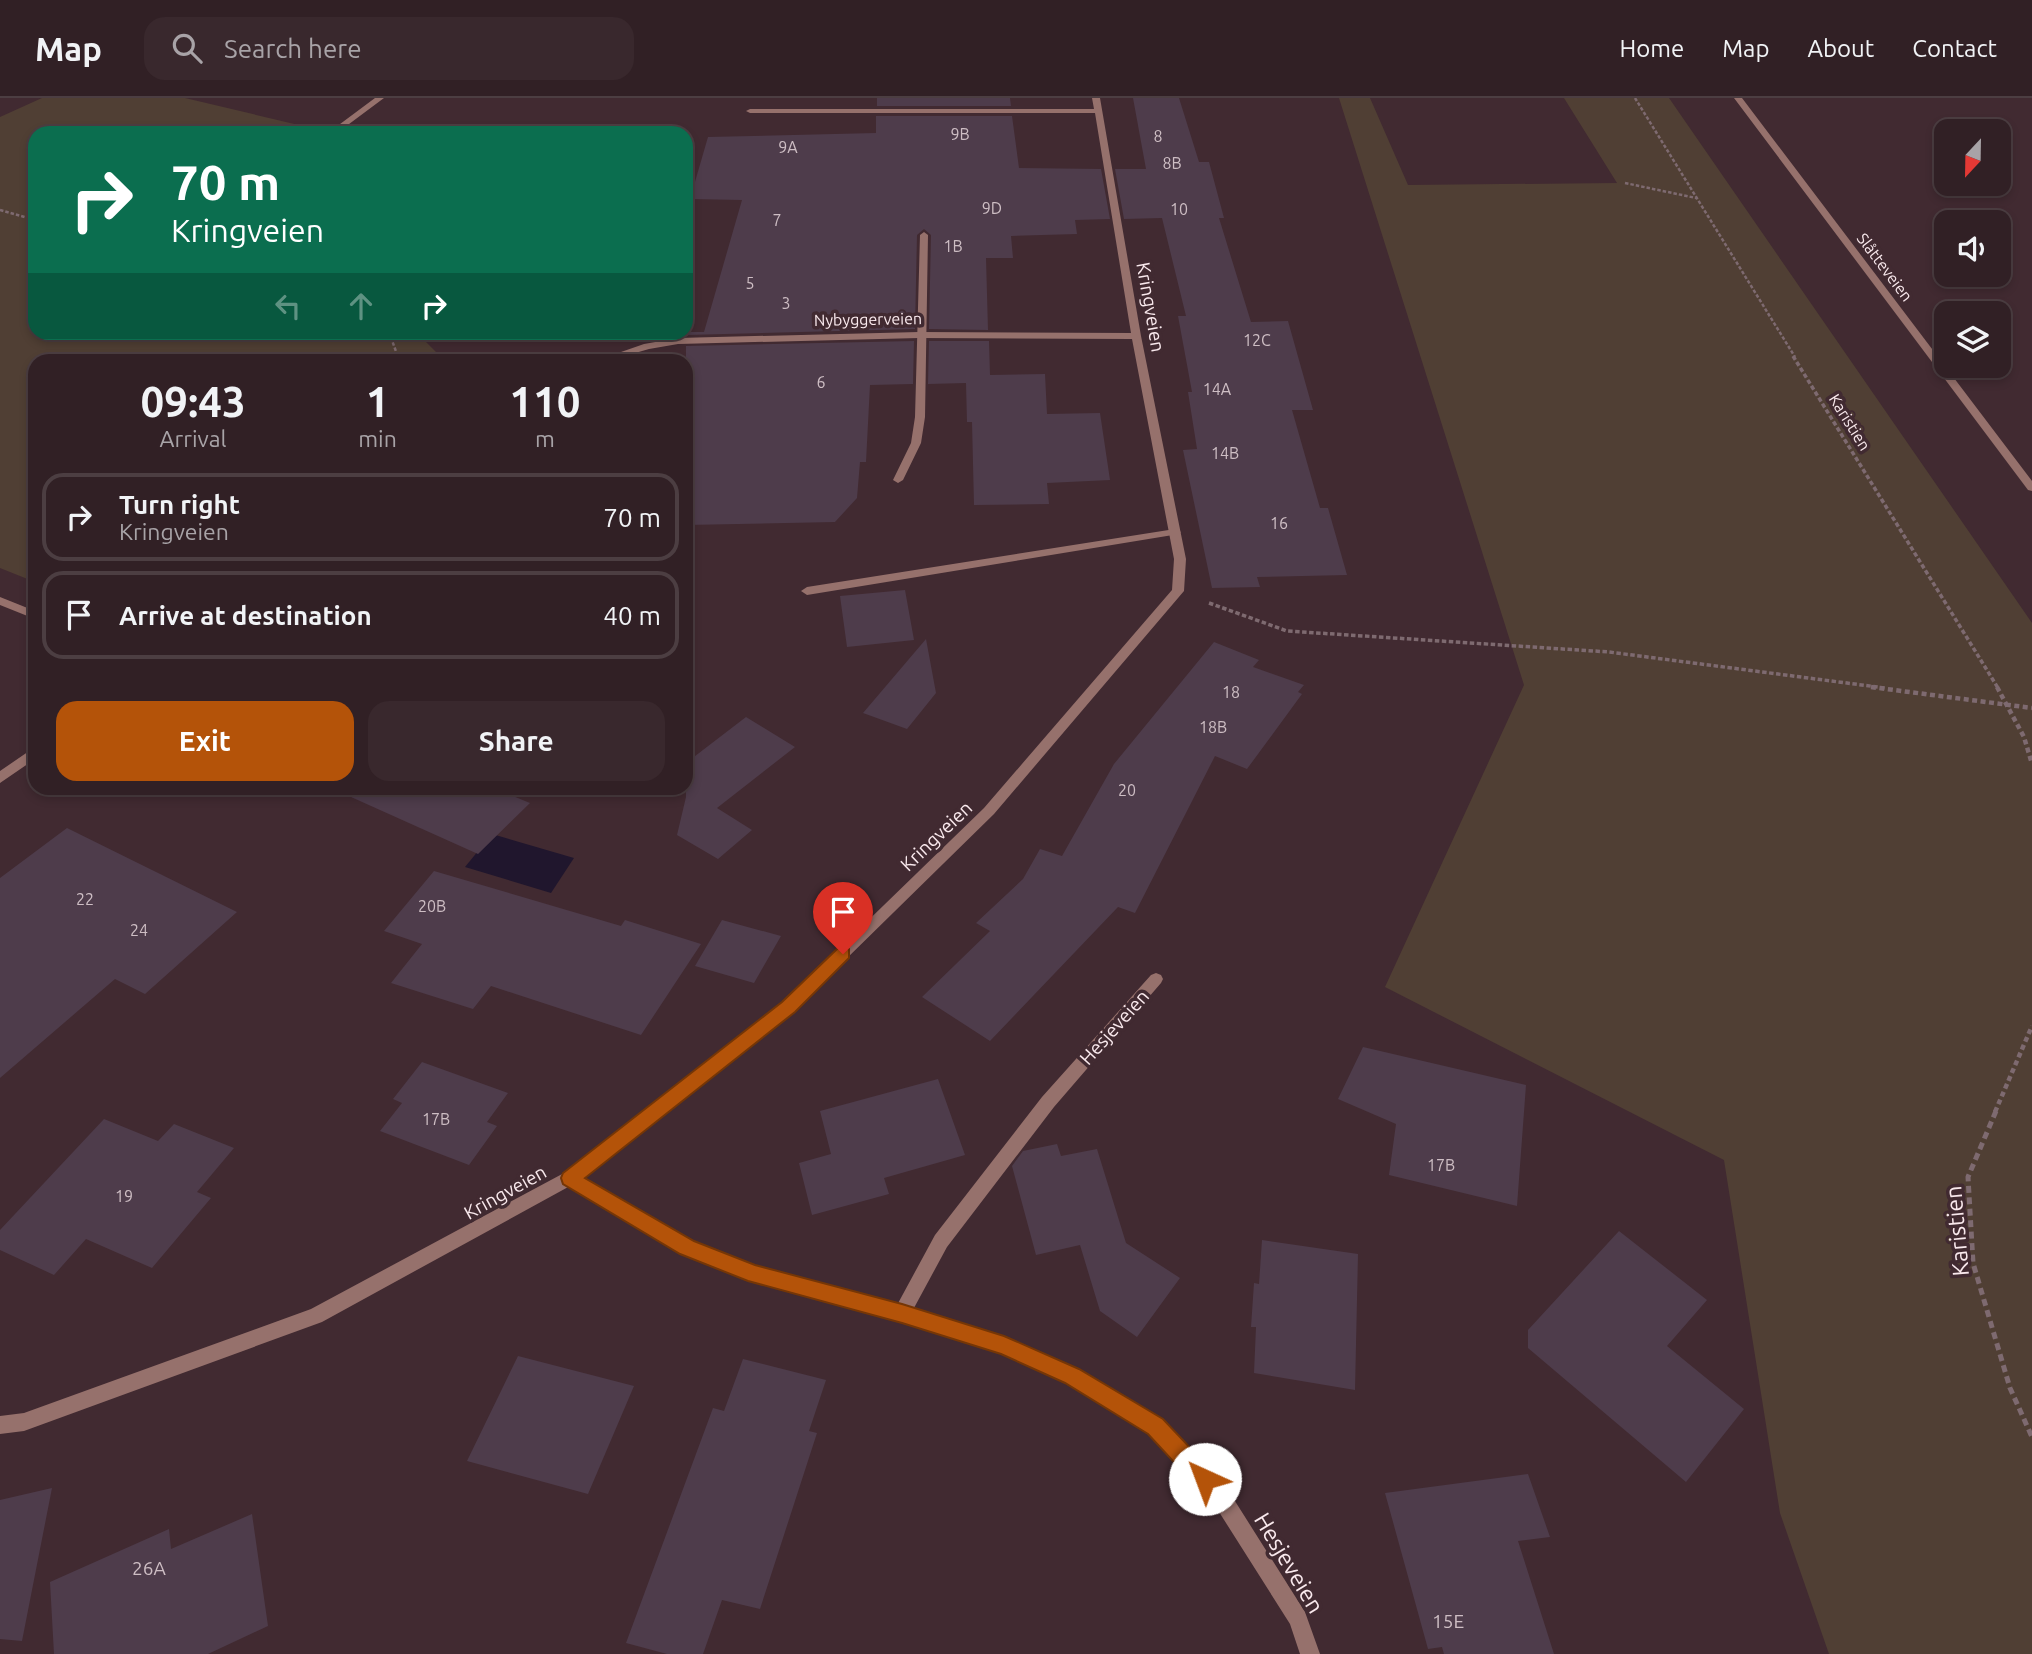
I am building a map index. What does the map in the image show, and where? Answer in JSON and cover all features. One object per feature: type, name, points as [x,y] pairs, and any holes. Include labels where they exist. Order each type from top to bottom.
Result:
[{"type":"street","points":[[342,126],[380,98]]},
{"type":"street","name":"Slåtteveien","points":[[1738,98],[2032,488]]},
{"type":"street","name":"Kringveien","points":[[0,1425],[24,1422],[316,1316],[570,1178],[789,1007],[989,811],[1178,592],[1180,559],[1136,336],[1097,104],[750,111]]},
{"type":"street","points":[[898,480],[916,443],[920,416],[919,335],[924,235]]},
{"type":"street","name":"Nybyggerveien","points":[[622,354],[647,346],[678,341],[919,335],[1136,336]]},
{"type":"street","points":[[807,592],[1175,532]]},
{"type":"street","points":[[0,601],[28,612]]},
{"type":"street","points":[[0,778],[28,757]]},
{"type":"street","name":"Hesjeveien","points":[[902,1313],[941,1241],[1048,1102],[1156,979]]},
{"type":"street","name":"Hesjeveien","points":[[570,1178],[698,1252],[755,1274],[902,1313],[1004,1345],[1061,1371],[1155,1427],[1221,1497],[1298,1619],[1310,1654]]},
{"type":"path","name":"Karistien","points":[[1635,98],[2007,703],[2024,737],[2032,764]]},
{"type":"path","points":[[1626,183],[1697,198]]},
{"type":"path","points":[[0,210],[28,218]]},
{"type":"path","points":[[1178,592],[1287,631],[1609,652],[2032,708]]},
{"type":"path","name":"Karistien","points":[[2032,1026],[1968,1177],[1973,1263],[2010,1388],[2032,1437]]},
{"type":"shaded area","points":[[42,98],[185,98],[303,126],[28,126],[28,340],[424,340],[438,354],[28,354],[28,579],[0,568],[0,117]]},
{"type":"shaded area","points":[[1339,98],[1370,98],[1408,185],[1617,183],[1564,98],[1669,98],[2032,623],[2032,1654],[1829,1654],[1780,1513],[1724,1160],[1385,987],[1524,685]]},
{"type":"shaded area","points":[[492,834],[574,858],[551,893],[465,867]]},
{"type":"building","points":[[877,98],[1010,98],[1011,106],[877,106]]},
{"type":"building","points":[[1133,98],[1179,98],[1199,162],[1209,162],[1224,218],[1219,218],[1251,322],[1288,321],[1313,410],[1292,410],[1320,508],[1328,508],[1347,575],[1257,577],[1260,587],[1212,588],[1183,450],[1197,449],[1188,392],[1192,392],[1178,316],[1186,316],[1162,218],[1124,219],[1115,169],[1146,169]]},
{"type":"building","points":[[876,116],[1012,116],[1019,168],[1101,169],[1110,219],[1075,220],[1077,234],[1011,236],[1013,258],[986,258],[988,330],[929,329],[931,235],[924,229],[917,235],[915,329],[693,335],[693,332],[704,332],[742,200],[693,199],[693,189],[708,137],[876,133]]},
{"type":"building","points":[[914,341],[913,384],[870,385],[866,462],[860,462],[857,498],[835,522],[693,525],[693,354],[686,354],[686,346]]},
{"type":"building","points":[[929,341],[989,341],[990,375],[1045,374],[1047,414],[1100,413],[1110,480],[1047,483],[1049,504],[974,505],[972,422],[967,422],[966,383],[928,384]]},
{"type":"building","points":[[905,590],[914,640],[847,647],[840,596]]},
{"type":"building","points":[[926,639],[936,693],[907,729],[863,713]]},
{"type":"building","points":[[1214,642],[1259,660],[1253,667],[1304,685],[1298,692],[1302,694],[1247,769],[1215,756],[1135,913],[1118,907],[990,1041],[922,997],[990,931],[976,923],[1023,879],[1040,849],[1062,856],[1114,764]]},
{"type":"building","points":[[746,717],[795,747],[717,808],[752,830],[718,859],[677,835],[686,795],[693,795],[693,758]]},
{"type":"building","points":[[347,795],[510,795],[530,803],[478,854]]},
{"type":"building","points":[[67,828],[237,912],[145,994],[115,979],[0,1078],[0,878]]},
{"type":"building","points":[[434,871],[621,926],[625,920],[701,944],[641,1035],[491,986],[473,1009],[391,983],[422,944],[384,931]]},
{"type":"building","points":[[722,920],[781,936],[754,983],[695,966]]},
{"type":"building","points":[[1363,1047],[1526,1085],[1517,1206],[1389,1175],[1396,1124],[1338,1099]]},
{"type":"building","points":[[422,1062],[508,1093],[487,1122],[497,1126],[469,1165],[380,1131],[402,1103],[393,1099]]},
{"type":"building","points":[[938,1079],[965,1155],[884,1178],[889,1194],[812,1215],[799,1163],[831,1154],[820,1111]]},
{"type":"building","points":[[104,1119],[158,1141],[174,1124],[234,1148],[197,1192],[211,1198],[152,1268],[86,1239],[54,1275],[0,1250],[0,1230]]},
{"type":"building","points":[[1057,1144],[1061,1156],[1097,1149],[1126,1243],[1180,1278],[1137,1337],[1100,1311],[1080,1245],[1036,1255],[1012,1166],[1023,1151]]},
{"type":"building","points":[[1619,1231],[1707,1300],[1667,1346],[1744,1409],[1686,1482],[1528,1348],[1528,1330]]},
{"type":"building","points":[[1262,1240],[1358,1254],[1355,1390],[1254,1373],[1256,1327],[1251,1327],[1254,1283],[1259,1284]]},
{"type":"building","points":[[518,1356],[634,1386],[588,1494],[467,1461]]},
{"type":"building","points":[[743,1359],[826,1380],[809,1431],[817,1433],[760,1609],[722,1600],[703,1654],[667,1654],[626,1643],[713,1408],[724,1411]]},
{"type":"building","points":[[1528,1474],[1550,1537],[1518,1541],[1554,1654],[1444,1654],[1442,1647],[1428,1649],[1385,1493]]},
{"type":"building","points":[[52,1488],[22,1641],[0,1639],[0,1500]]},
{"type":"building","points":[[252,1514],[268,1626],[208,1654],[54,1654],[50,1582],[169,1529],[171,1549]]},
{"type":"route","points":[[843,954],[789,1007],[570,1178],[687,1247],[755,1274],[902,1313],[1004,1345],[1072,1376],[1155,1427],[1205,1479]]}]
